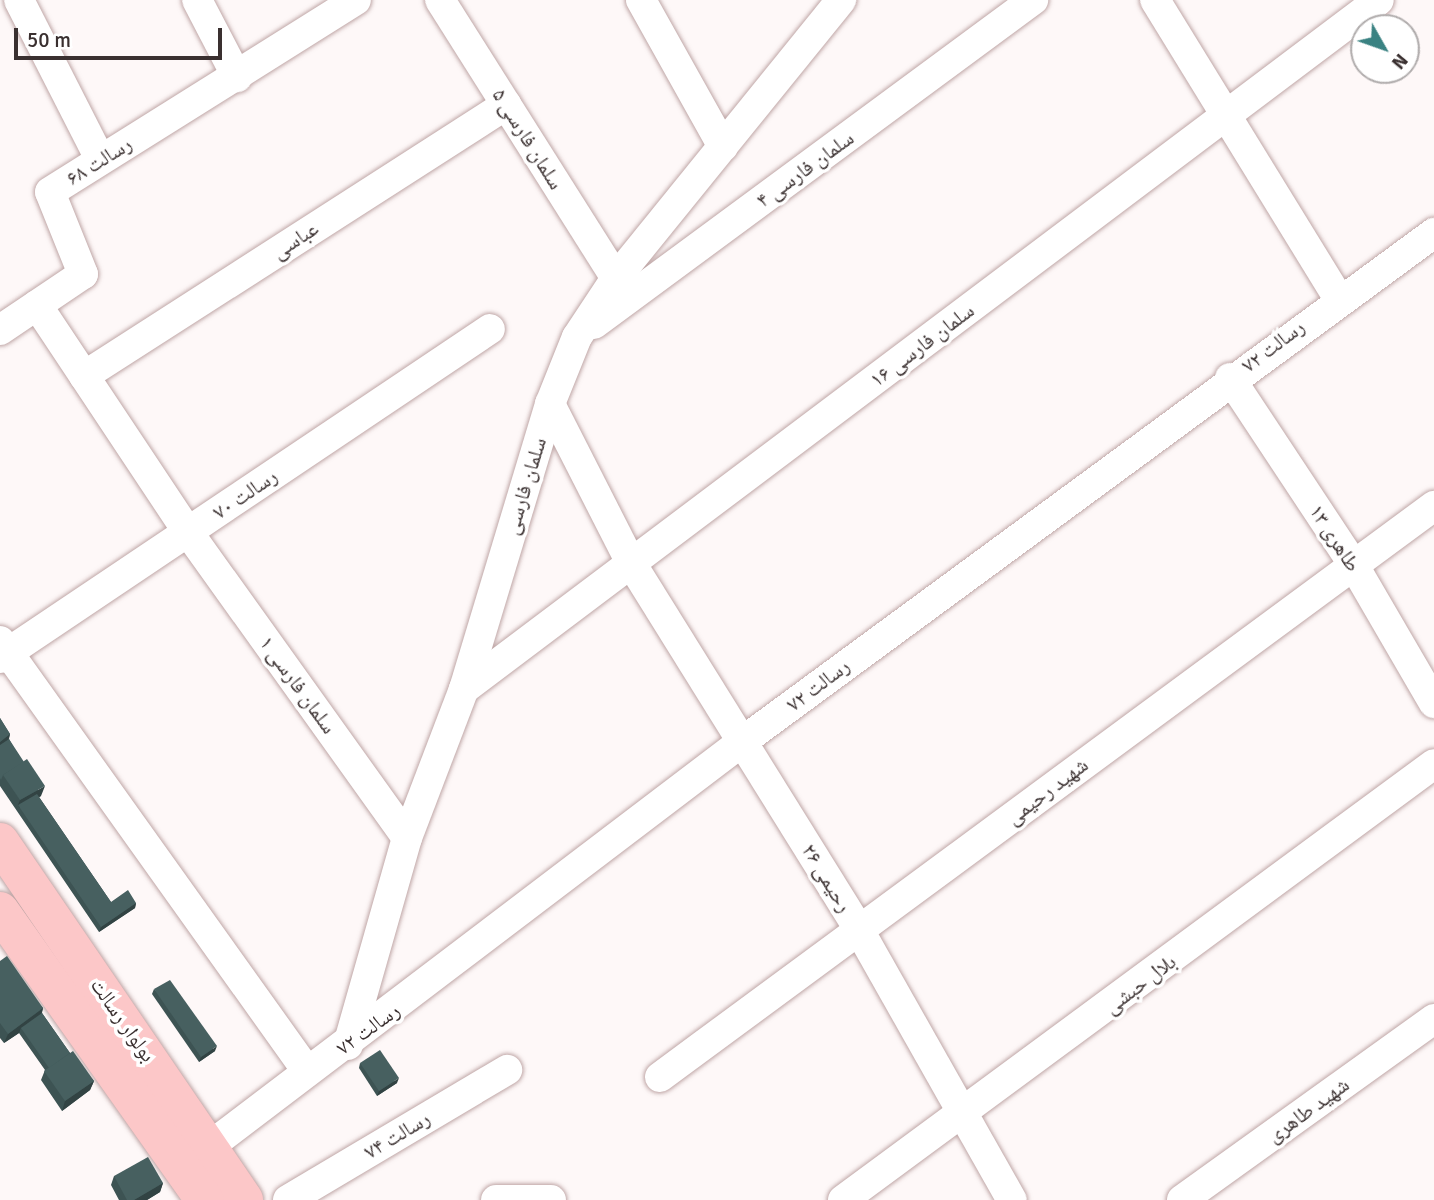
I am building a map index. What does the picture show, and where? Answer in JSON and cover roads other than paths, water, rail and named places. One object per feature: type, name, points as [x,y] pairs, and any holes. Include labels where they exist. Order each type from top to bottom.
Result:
[{"type":"main road","name":"بولوار رسالت","points":[[0,842],[211,1146],[244,1200]]},
{"type":"main road","name":"بولوار رسالت","points":[[0,911],[205,1200]]},
{"type":"street","points":[[19,0],[100,159]]},
{"type":"street","points":[[197,0],[237,77],[356,0]]},
{"type":"street","name":"سلمان فارسی ۵","points":[[440,0],[616,278]]},
{"type":"street","points":[[641,0],[723,147]]},
{"type":"street","name":"سلمان فارسی ۴","points":[[577,337],[1033,0]]},
{"type":"street","points":[[1155,0],[1338,298]]},
{"type":"street","name":"سلمان فارسی ۱۶","points":[[464,689],[1379,0]]},
{"type":"street","name":"سلمان فارسی","points":[[348,1045],[407,838],[464,689],[550,404],[577,337],[616,278],[723,147],[824,8]]},
{"type":"street","name":"رسالت ۶۸","points":[[0,330],[83,274],[50,192],[237,77]]},
{"type":"street","name":"عباسی","points":[[84,376],[506,105]]},
{"type":"street","name":"رسالت ۷۲","points":[[211,1146],[307,1071],[348,1045],[743,741],[1338,298],[1434,233]]},
{"type":"street","name":"سلمان فارسی ۱","points":[[37,305],[188,532],[407,838]]},
{"type":"street","name":"رسالت ۷۰","points":[[3,651],[188,532],[490,329]]},
{"type":"street","name":"طاهری ۱۳","points":[[1230,378],[1353,564],[1434,703]]},
{"type":"street","name":"رحیمی ۲۶","points":[[550,404],[631,563],[859,930],[963,1118],[1012,1200]]},
{"type":"street","name":"شهید رحیمی","points":[[660,1077],[1434,506]]},
{"type":"street","points":[[3,651],[307,1071]]},
{"type":"street","name":"بلال حبشی","points":[[843,1200],[963,1118],[1434,764]]},
{"type":"street","name":"شهید طاهری","points":[[1182,1200],[1434,1019]]},
{"type":"street","name":"رسالت ۷۴","points":[[288,1200],[507,1070]]},
{"type":"street","points":[[496,1200],[551,1200]]}]
